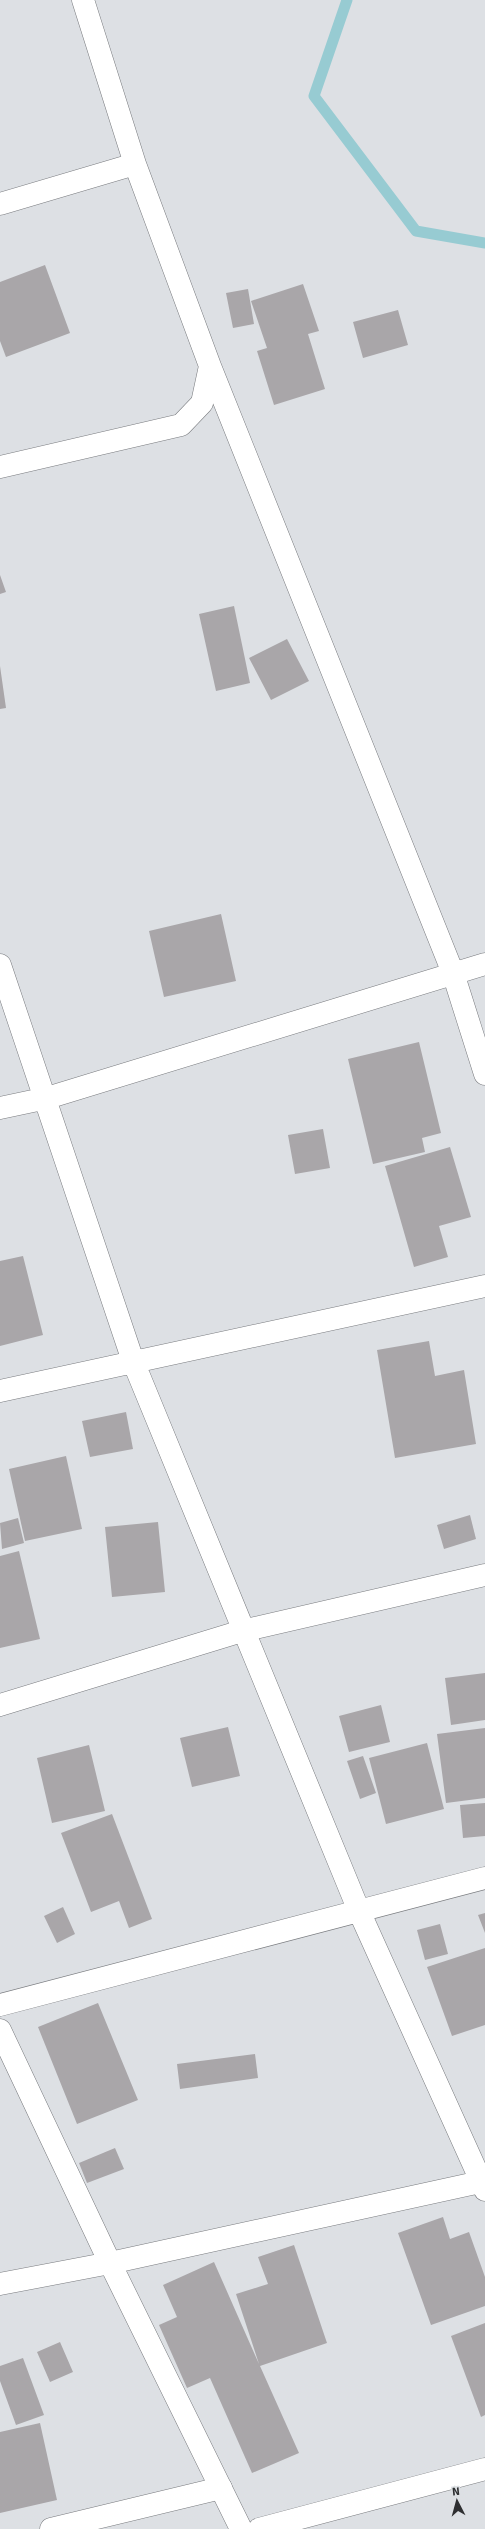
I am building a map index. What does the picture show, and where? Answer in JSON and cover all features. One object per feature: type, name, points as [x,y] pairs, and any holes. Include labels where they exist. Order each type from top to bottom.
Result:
[{"type":"street","points":[[83,0],[135,164],[210,366],[453,973],[485,1074]]},
{"type":"street","points":[[0,204],[135,164]]},
{"type":"street","points":[[0,467],[181,425],[202,403],[210,366]]},
{"type":"street","points":[[0,1108],[47,1098],[485,964]]},
{"type":"street","points":[[0,965],[47,1098],[133,1361],[242,1631],[359,1911],[484,2184],[110,2263],[0,2284]]},
{"type":"street","points":[[0,1391],[485,1286]]},
{"type":"street","points":[[0,1705],[242,1631],[485,1575]]},
{"type":"street","points":[[0,2005],[485,1878]]},
{"type":"street","points":[[0,2030],[110,2263],[241,2529]]},
{"type":"street","points":[[259,2529],[485,2469]]},
{"type":"street","points":[[51,2529],[221,2488]]},
{"type":"building","points":[[45,265],[70,333],[6,357],[0,341],[0,282]]},
{"type":"building","points":[[303,284],[319,331],[308,334],[325,389],[274,405],[257,351],[267,348],[251,301]]},
{"type":"building","points":[[248,289],[254,324],[233,328],[226,293]]},
{"type":"building","points":[[398,310],[408,345],[363,358],[353,322]]},
{"type":"building","points":[[0,575],[6,592],[0,594]]},
{"type":"building","points":[[234,606],[250,683],[216,691],[199,614]]},
{"type":"building","points":[[287,639],[309,681],[271,700],[249,658]]},
{"type":"building","points":[[0,666],[6,708],[0,709]]},
{"type":"building","points":[[221,914],[236,981],[164,997],[149,931]]},
{"type":"building","points":[[419,1042],[441,1133],[422,1138],[425,1152],[373,1164],[348,1059]]},
{"type":"building","points":[[323,1129],[330,1168],[295,1174],[288,1135]]},
{"type":"building","points":[[450,1147],[471,1217],[439,1226],[448,1257],[414,1267],[385,1166]]},
{"type":"building","points":[[23,1256],[43,1335],[0,1346],[0,1261]]},
{"type":"building","points":[[429,1341],[435,1376],[464,1370],[476,1444],[395,1458],[377,1350]]},
{"type":"building","points":[[126,1412],[133,1449],[90,1457],[82,1421]]},
{"type":"building","points":[[66,1456],[82,1529],[25,1541],[9,1469]]},
{"type":"building","points":[[470,1515],[476,1539],[444,1549],[437,1525]]},
{"type":"building","points":[[18,1518],[24,1543],[2,1549],[0,1523]]},
{"type":"building","points":[[158,1522],[165,1592],[112,1597],[105,1527]]},
{"type":"building","points":[[19,1551],[40,1639],[0,1648],[0,1556]]},
{"type":"building","points":[[485,1673],[485,1720],[451,1725],[445,1678]]},
{"type":"building","points":[[381,1705],[390,1742],[349,1752],[339,1716]]},
{"type":"building","points":[[228,1727],[240,1776],[192,1787],[180,1738]]},
{"type":"building","points":[[485,1728],[485,1798],[446,1803],[437,1734]]},
{"type":"building","points":[[427,1743],[444,1809],[386,1824],[369,1758]]},
{"type":"building","points":[[89,1745],[105,1811],[52,1823],[37,1758]]},
{"type":"building","points":[[363,1756],[376,1793],[360,1799],[347,1761]]},
{"type":"building","points":[[485,1803],[485,1836],[463,1838],[460,1805]]},
{"type":"building","points":[[112,1814],[152,1919],[129,1928],[119,1901],[91,1912],[61,1833]]},
{"type":"building","points":[[63,1907],[75,1934],[57,1943],[44,1916]]},
{"type":"building","points":[[485,1913],[485,1933],[478,1915]]},
{"type":"building","points":[[440,1924],[448,1954],[425,1960],[417,1930]]},
{"type":"building","points":[[485,1948],[485,2025],[452,2036],[427,1967]]},
{"type":"building","points":[[98,2003],[138,2100],[77,2124],[38,2027]]},
{"type":"building","points":[[255,2054],[258,2078],[180,2089],[177,2064]]},
{"type":"building","points":[[115,2148],[124,2169],[87,2183],[79,2163]]},
{"type":"building","points":[[443,2217],[450,2239],[469,2232],[485,2277],[485,2306],[431,2325],[398,2233]]},
{"type":"building","points":[[294,2245],[327,2343],[260,2366],[299,2453],[252,2473],[210,2378],[187,2388],[159,2325],[177,2317],[163,2285],[214,2262],[259,2364],[236,2294],[268,2284],[258,2257]]},
{"type":"building","points":[[485,2323],[485,2415],[481,2417],[451,2336]]},
{"type":"building","points":[[60,2342],[73,2372],[50,2382],[37,2352]]},
{"type":"building","points":[[23,2358],[44,2415],[16,2425],[0,2381],[0,2366]]},
{"type":"building","points":[[40,2423],[57,2500],[0,2513],[0,2432]]},
{"type":"waterway","points":[[347,0],[314,96],[416,231],[485,243]]}]
